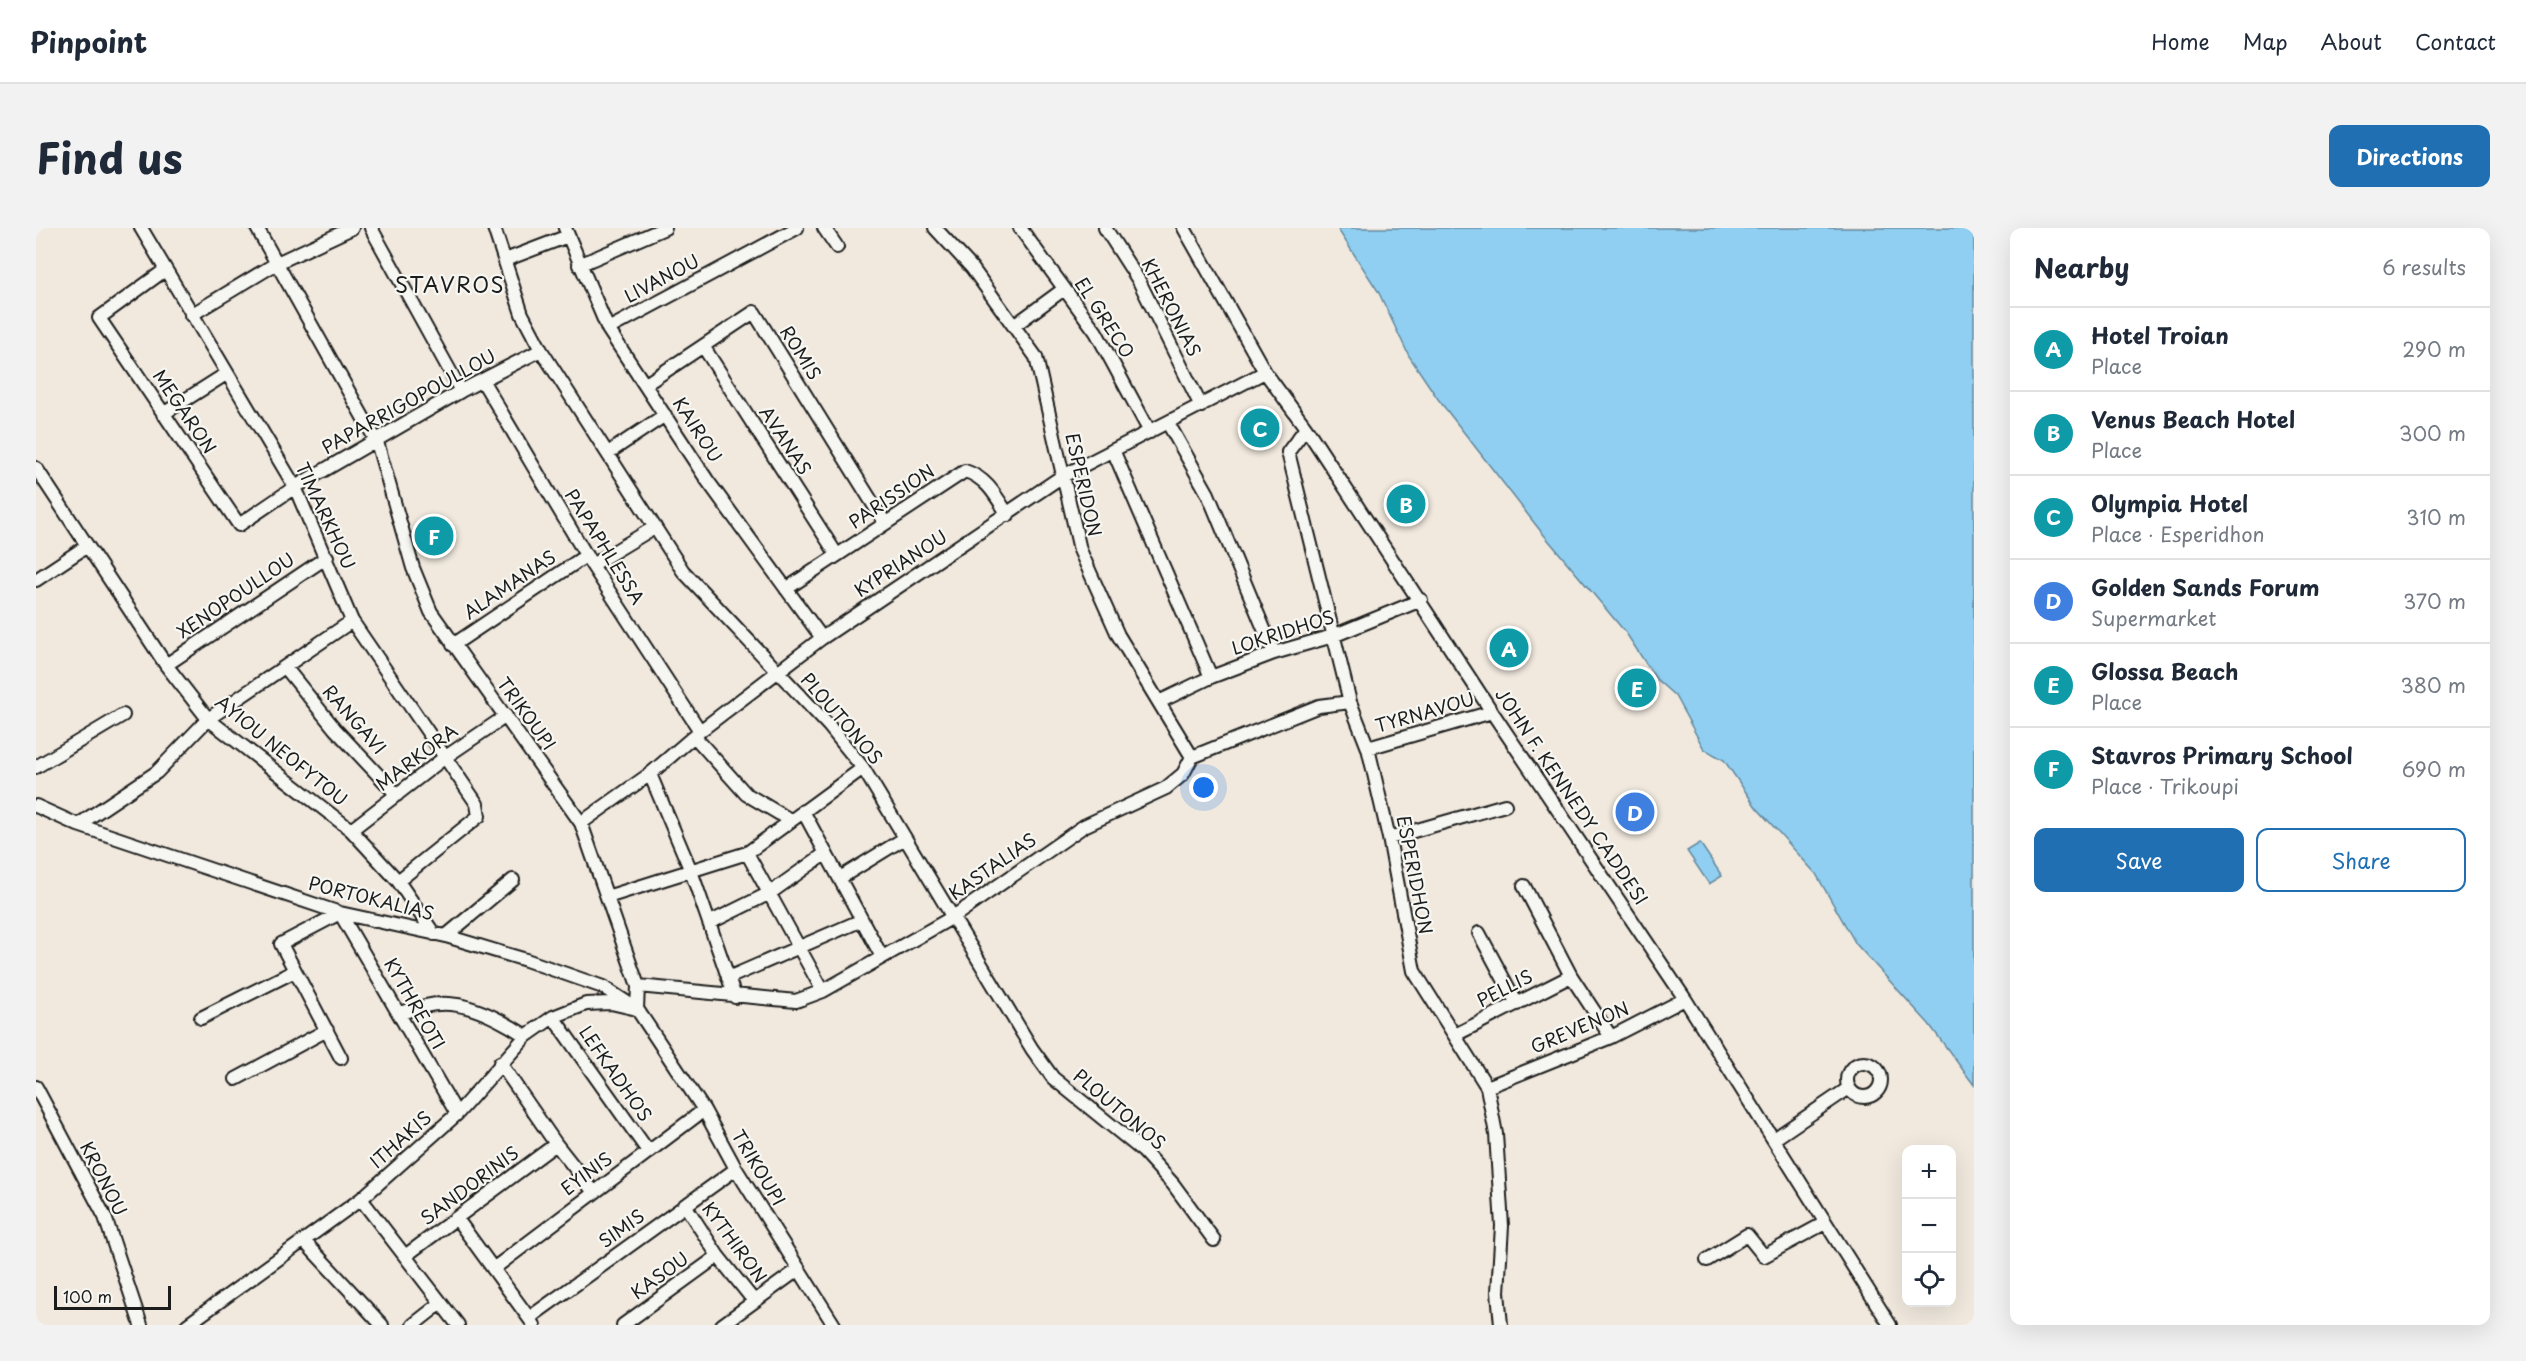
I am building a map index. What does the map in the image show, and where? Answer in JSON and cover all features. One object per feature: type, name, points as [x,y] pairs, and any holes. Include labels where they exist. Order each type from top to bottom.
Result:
[{"type":"street","name":"TIMARKHOU","points":[[141,228],[295,487],[352,621],[477,804],[479,816],[398,881]]},
{"type":"street","name":"TRIKOUPI","points":[[257,228],[376,442],[413,568],[431,612],[582,823],[638,986],[637,1009]]},
{"type":"street","points":[[191,315],[277,263],[352,228]]},
{"type":"street","points":[[371,228],[461,391]]},
{"type":"street","name":"PLOUTONOS","points":[[494,228],[522,314],[541,350],[683,571],[829,726],[863,768],[1053,1078],[1143,1151],[1173,1184],[1214,1240]]},
{"type":"street","name":"LIVANOU","points":[[608,328],[797,228]]},
{"type":"street","points":[[824,228],[837,247]]},
{"type":"street","name":"ESPERIDON","points":[[935,228],[972,268],[1036,357],[1061,477],[1080,550],[1118,635],[1192,757]]},
{"type":"street","name":"EL GRECO","points":[[1020,228],[1096,332],[1150,432]]},
{"type":"street","name":"KHERONIAS","points":[[1105,228],[1139,281],[1201,406]]},
{"type":"street","name":"JOHN F. KENNEDY CADDESI","points":[[1184,228],[1265,372],[1306,428],[1421,600],[1492,712],[1685,999],[1890,1325]]},
{"type":"street","points":[[579,265],[661,229]]},
{"type":"street","points":[[506,260],[567,232]]},
{"type":"street","name":"KAIROU","points":[[567,232],[579,265],[608,328],[707,480],[822,638]]},
{"type":"street","name":"MEGARON","points":[[165,270],[99,318],[239,525]]},
{"type":"street","points":[[1015,325],[1064,290]]},
{"type":"street","name":"ROMIS","points":[[646,384],[754,312],[885,523]]},
{"type":"street","name":"AVANAS","points":[[703,346],[837,555]]},
{"type":"street","name":"PAPARRIGOPOULLOU","points":[[239,525],[295,487],[461,391],[541,350]]},
{"type":"street","name":"KYPRIANOU","points":[[582,823],[650,774],[697,734],[822,638],[1008,515],[1061,477],[1265,372]]},
{"type":"street","points":[[163,414],[226,374]]},
{"type":"street","name":"PAPAPHLESSA","points":[[482,380],[589,560],[697,734],[746,794],[790,820]]},
{"type":"street","points":[[608,453],[665,415]]},
{"type":"street","points":[[1168,423],[1208,494],[1274,653]]},
{"type":"street","name":"ESPERIDHON","points":[[1306,428],[1288,452],[1350,702],[1368,748],[1389,838],[1414,971],[1487,1087],[1496,1134],[1502,1226],[1498,1292],[1501,1325]]},
{"type":"street","points":[[1113,450],[1211,677]]},
{"type":"street","name":"AYIOU NEOFYTOU","points":[[36,468],[166,665],[208,719],[351,830],[398,881],[440,935]]},
{"type":"street","name":"PARISSION","points":[[786,589],[965,471],[978,475],[992,490],[1008,515]]},
{"type":"street","name":"ALAMANAS","points":[[453,645],[589,560],[655,527]]},
{"type":"street","points":[[37,578],[87,546]]},
{"type":"street","name":"XENOPOULLOU","points":[[166,665],[327,558]]},
{"type":"street","name":"LOKRIDHOS","points":[[1159,702],[1211,677],[1274,653],[1333,636],[1421,600]]},
{"type":"street","points":[[78,825],[157,772],[208,719],[352,621]]},
{"type":"street","name":"RANGAVI","points":[[285,667],[335,729],[397,795]]},
{"type":"street","points":[[1192,757],[1319,706],[1350,702]]},
{"type":"street","name":"TYRNAVOU","points":[[1368,748],[1492,712]]},
{"type":"street","points":[[36,751],[40,765],[123,715]]},
{"type":"street","name":"MARKORA","points":[[351,830],[444,758],[506,716]]},
{"type":"street","name":"KASTALIAS","points":[[638,986],[796,1001],[823,991],[953,917],[1084,826],[1166,788],[1183,774],[1192,757]]},
{"type":"street","points":[[608,897],[747,853],[863,768]]},
{"type":"street","points":[[650,774],[691,871],[735,997]]},
{"type":"street","points":[[1389,838],[1505,805]]},
{"type":"street","name":"PORTOKALIAS","points":[[36,806],[78,825],[340,913],[440,935],[526,960],[603,987],[637,1009],[652,1030]]},
{"type":"street","points":[[803,811],[882,957]]},
{"type":"street","points":[[840,878],[905,838]]},
{"type":"street","points":[[747,853],[823,991]]},
{"type":"street","points":[[709,922],[770,893],[826,853]]},
{"type":"street","points":[[440,935],[513,880]]},
{"type":"street","points":[[1524,886],[1571,976],[1611,1037]]},
{"type":"street","points":[[340,913],[281,944],[341,1058]]},
{"type":"street","name":"KYTHREOTI","points":[[340,913],[457,1114]]},
{"type":"street","points":[[728,978],[862,920]]},
{"type":"street","points":[[1479,933],[1517,1004]]},
{"type":"street","points":[[201,1018],[295,971]]},
{"type":"street","name":"PELLIS","points":[[1455,1035],[1571,976]]},
{"type":"street","name":"GREVENON","points":[[1487,1087],[1611,1037],[1685,999]]},
{"type":"street","points":[[399,1013],[441,1003],[472,1010],[505,1022],[526,1036]]},
{"type":"street","name":"ITHAKIS","points":[[188,1325],[361,1199],[457,1114],[500,1062],[526,1036],[553,1017],[586,1004],[610,1003],[637,1009]]},
{"type":"street","name":"LEFKADHOS","points":[[553,1017],[648,1151]]},
{"type":"street","points":[[236,1079],[327,1030]]},
{"type":"street","name":"TRIKOUPI","points":[[652,1030],[704,1110],[736,1169],[834,1325]]},
{"type":"street","points":[[500,1062],[556,1144],[593,1191]]},
{"type":"street","name":"KRONOU","points":[[36,1087],[105,1216],[141,1325]]},
{"type":"street","points":[[1774,1139],[1849,1088]]},
{"type":"street","name":"EYINIS","points":[[493,1269],[593,1191],[704,1110]]},
{"type":"street","name":"SANDORINIS","points":[[405,1256],[556,1144]]},
{"type":"street","name":"SIMIS","points":[[531,1322],[736,1169]]},
{"type":"street","points":[[361,1199],[458,1325]]},
{"type":"street","name":"KYTHIRON","points":[[685,1205],[718,1256],[754,1301]]},
{"type":"street","points":[[457,1219],[531,1322]]},
{"type":"street","points":[[1707,1260],[1747,1235],[1764,1256],[1825,1223]]},
{"type":"street","points":[[304,1241],[382,1325]]},
{"type":"street","name":"KASOU","points":[[623,1325],[718,1256]]},
{"type":"street","points":[[722,1325],[799,1269]]},
{"type":"street","points":[[413,1325],[441,1303]]},
{"type":"water","points":[[1337,228],[1974,228],[1974,1085],[1929,1024],[1856,944],[1816,874],[1756,807],[1724,760],[1704,749],[1675,696],[1656,679],[1626,633],[1539,529],[1438,399],[1409,356],[1378,291]]},
{"type":"water","points":[[1700,843],[1722,876],[1709,884],[1687,851]]},
{"type":"place","name":"Olympia Hotel","points":[[1260,428]]},
{"type":"place","name":"Venus Beach Hotel","points":[[1406,504]]},
{"type":"place","name":"Stavros Primary School","points":[[434,536]]},
{"type":"place","name":"Hotel Troian","points":[[1509,648]]},
{"type":"place","name":"Glossa Beach","points":[[1637,688]]},
{"type":"place","name":"Golden Sands Forum","points":[[1635,812]]},
{"type":"district","name":"STAVROS","points":[[450,286]]}]
